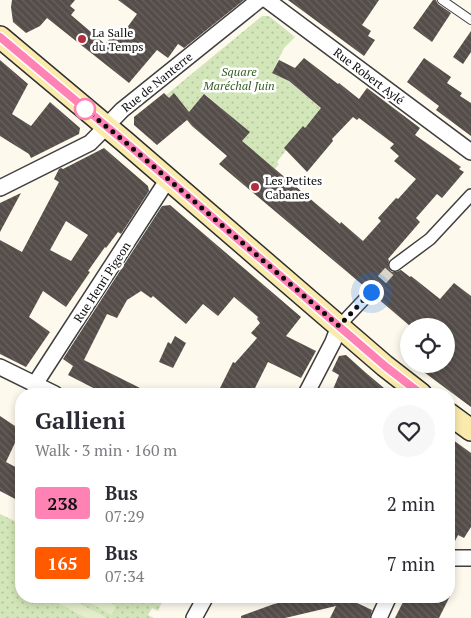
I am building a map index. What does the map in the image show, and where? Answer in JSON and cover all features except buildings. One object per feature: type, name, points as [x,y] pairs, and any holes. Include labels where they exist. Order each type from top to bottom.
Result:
[{"type":"main road","points":[[0,37],[385,366],[413,388]]},
{"type":"main road","points":[[455,418],[471,430]]},
{"type":"street","name":"Rue de Nanterre","points":[[0,188],[90,143],[129,104],[259,0]]},
{"type":"street","name":"Rue Robert Aylé","points":[[267,0],[471,152]]},
{"type":"street","name":"Rue Henri Pigeon","points":[[35,384],[168,179]]},
{"type":"street","points":[[395,265],[430,239],[471,195]]},
{"type":"street","points":[[309,388],[333,342],[339,326],[371,292]]},
{"type":"street","points":[[0,367],[43,388]]},
{"type":"street","points":[[455,558],[471,558]]},
{"type":"street","points":[[194,618],[202,603]]},
{"type":"street","points":[[379,618],[386,603]]},
{"type":"lane","points":[[442,0],[471,20]]},
{"type":"green space","name":"Square Maréchal Juin","points":[[262,16],[269,16],[295,37],[284,48],[272,73],[286,79],[323,110],[304,127],[277,162],[279,164],[273,171],[240,143],[249,132],[205,94],[185,117],[166,95]]},
{"type":"green space","points":[[0,514],[15,521],[15,603],[162,603],[158,611],[152,608],[148,615],[154,618],[0,618]]},
{"type":"green space","points":[[58,603],[78,603],[107,618],[86,618]]},
{"type":"green space","points":[[90,603],[111,603],[116,606],[112,615]]},
{"type":"tunnel","points":[[371,292],[395,265]]},
{"type":"bus line","name":"238","points":[[0,37],[385,366],[413,388]]},
{"type":"place","name":"La Salle du Temps","points":[[82,39]]},
{"type":"place","name":"Les Petites Cabanes","points":[[255,187]]},
{"type":"route","points":[[85,109],[339,326],[371,292]]}]
